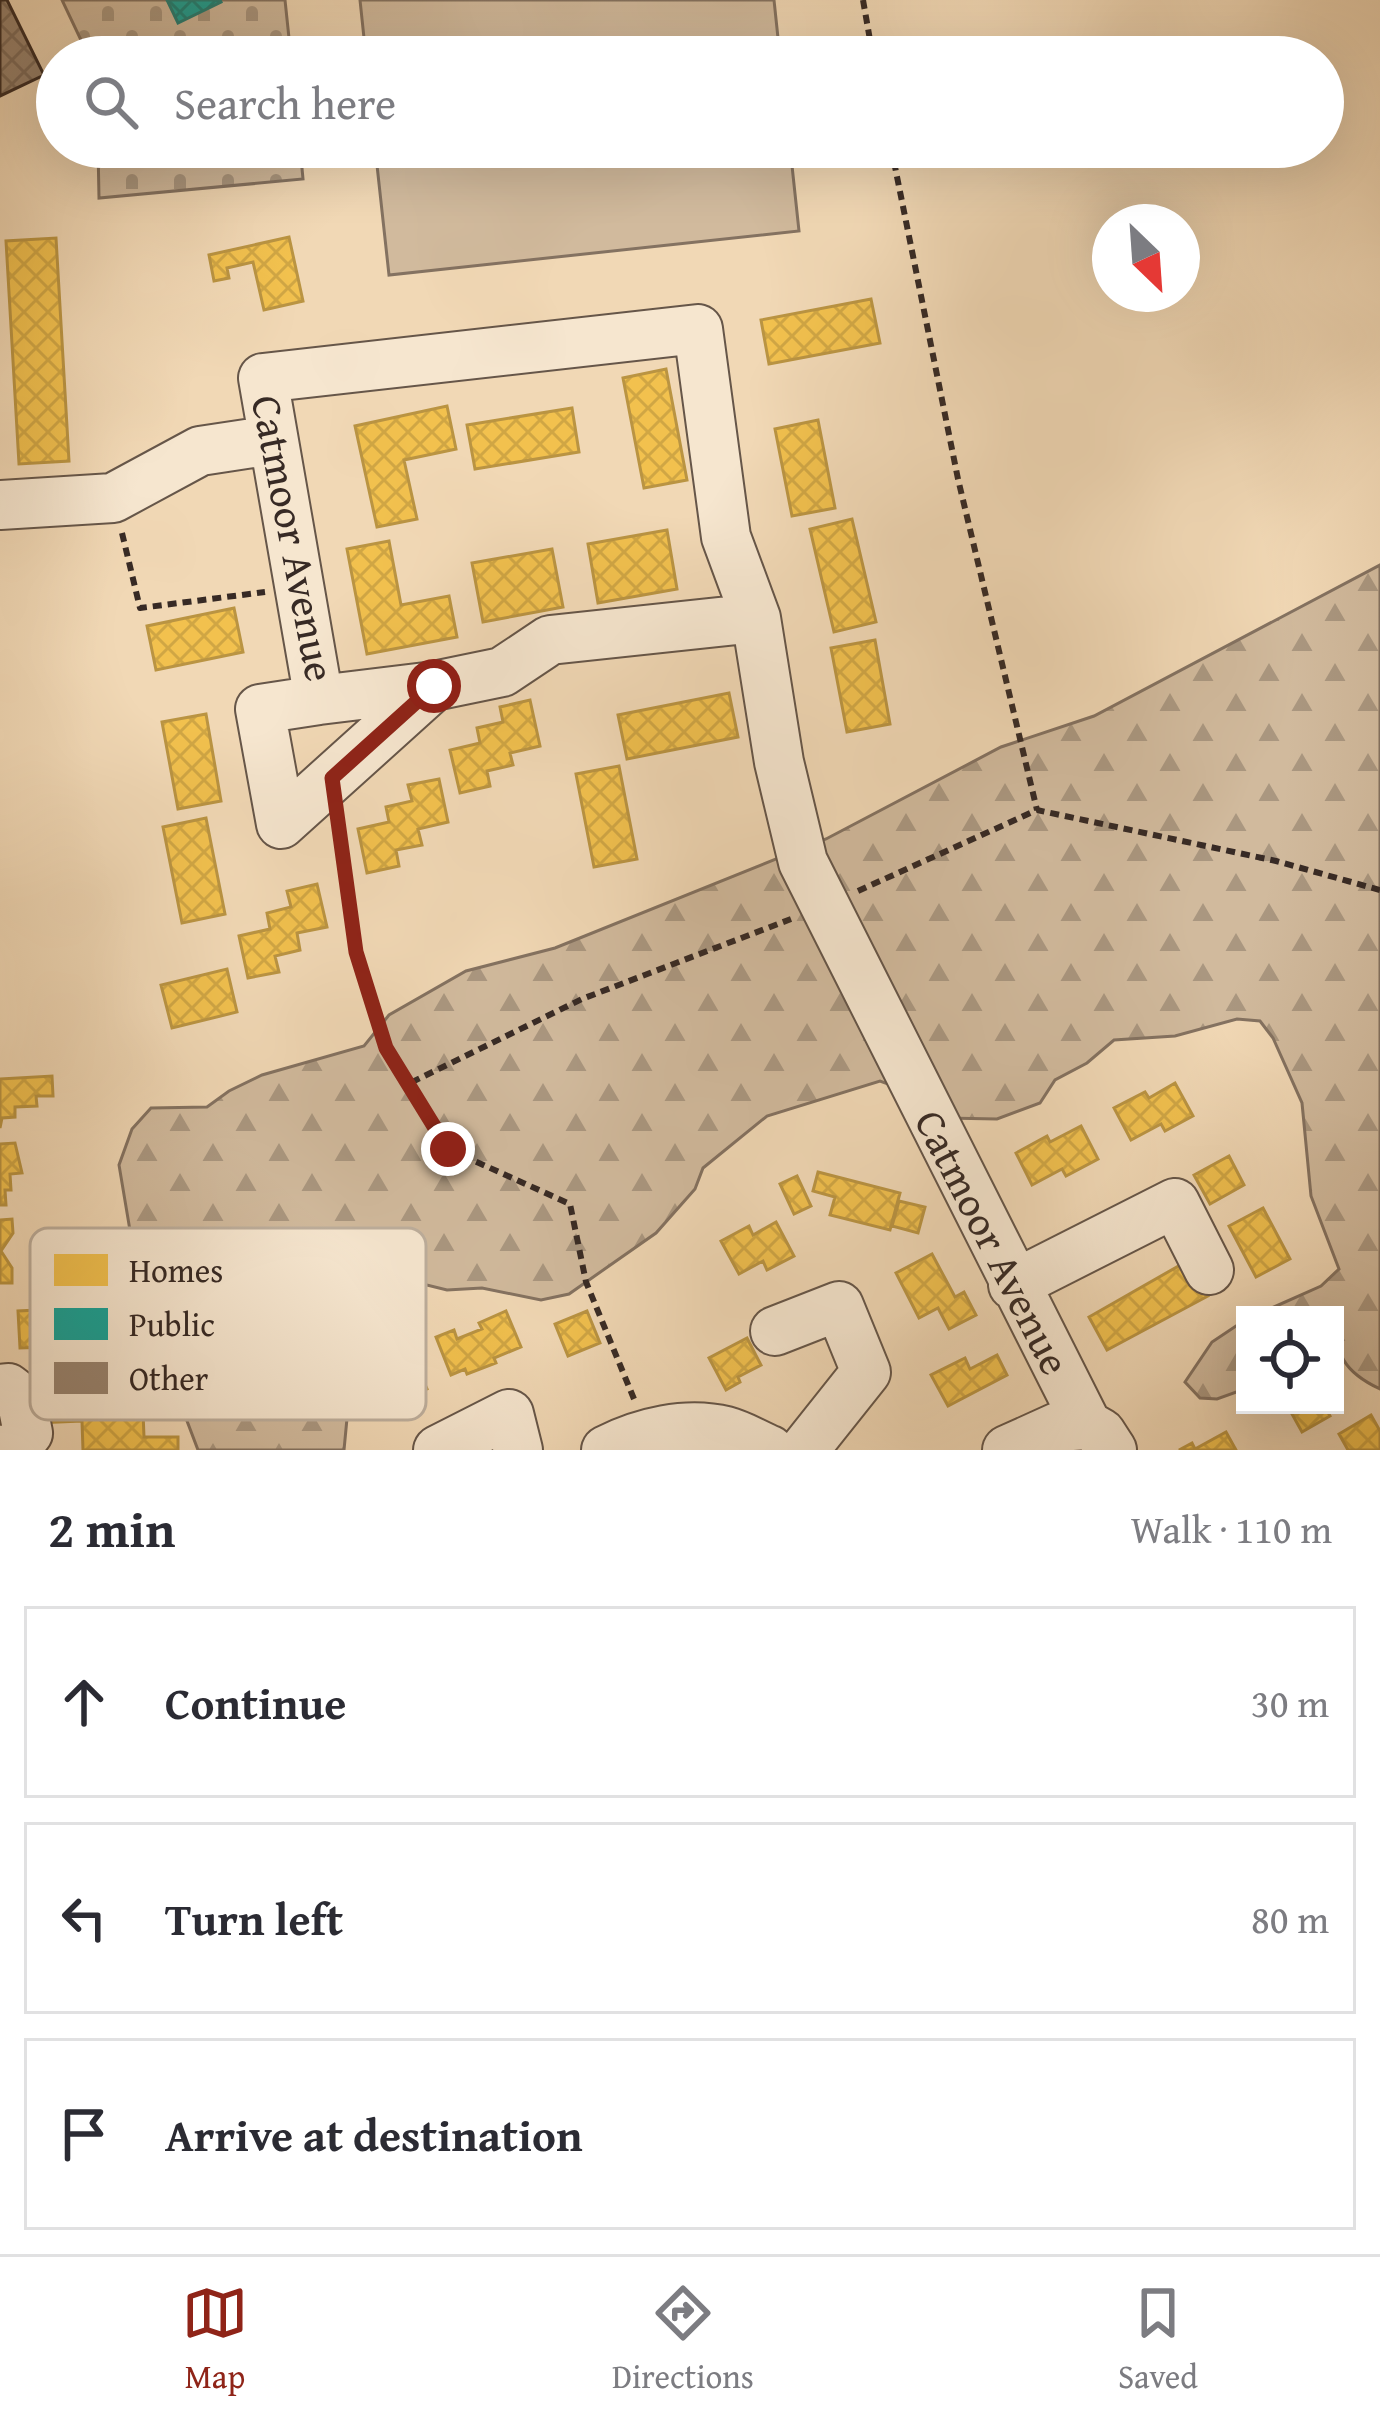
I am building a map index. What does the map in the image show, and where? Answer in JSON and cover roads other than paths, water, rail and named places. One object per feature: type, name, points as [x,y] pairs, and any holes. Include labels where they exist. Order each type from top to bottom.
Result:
[{"type":"street","name":"Catmoor Avenue","points":[[756,618],[550,640],[502,672],[319,700],[263,378],[698,329],[726,538],[756,618],[803,862],[1013,1285],[1100,1437]]},
{"type":"street","points":[[0,506],[113,497],[200,451],[272,440]]},
{"type":"street","points":[[319,700],[260,709],[281,824],[434,686]]},
{"type":"street","points":[[1013,1285],[1174,1203],[1209,1270]]},
{"type":"street","points":[[775,1331],[839,1306],[866,1372],[804,1450]]},
{"type":"street","points":[[0,1389],[8,1388],[22,1398],[28,1433],[16,1448],[0,1450]]},
{"type":"street","points":[[438,1450],[509,1414],[518,1450]]},
{"type":"street","points":[[1007,1450],[1058,1427],[1100,1437]]},
{"type":"street","points":[[627,1441],[724,1440],[770,1450]]}]
